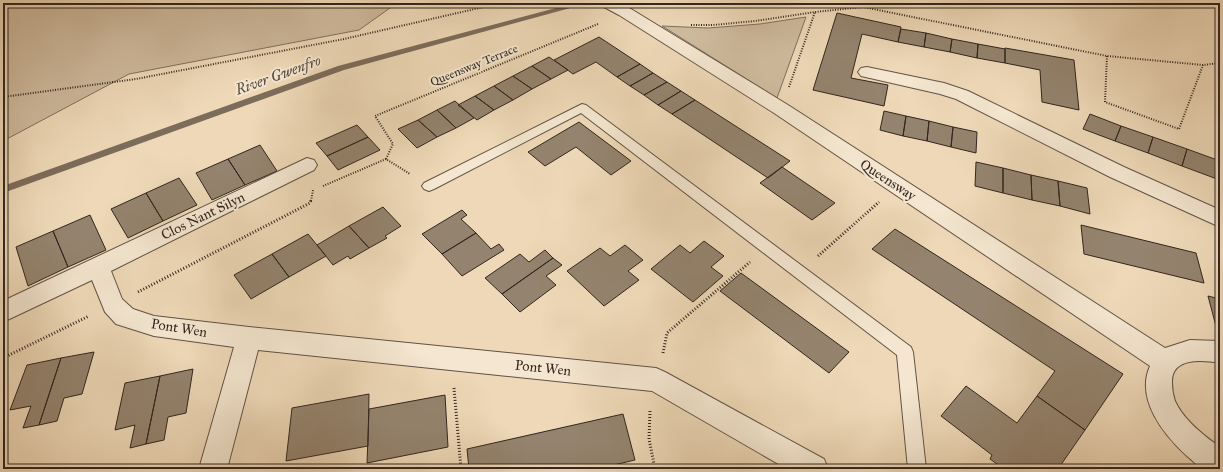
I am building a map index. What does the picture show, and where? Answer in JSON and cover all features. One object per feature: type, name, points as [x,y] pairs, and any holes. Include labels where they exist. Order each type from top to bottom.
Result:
[{"type":"street","name":"Queensway","points":[[607,3],[625,12],[781,109],[1165,362]]},
{"type":"street","points":[[867,72],[944,89],[962,95],[1117,172],[1220,219]]},
{"type":"street","name":"Clos Nant Silyn","points":[[3,312],[307,165]]},
{"type":"street","points":[[98,267],[113,305]]},
{"type":"street","name":"Pont Wen","points":[[113,305],[125,317],[154,326],[250,338],[656,380],[814,469]]},
{"type":"street","points":[[213,469],[250,338]]},
{"type":"street","points":[[1214,464],[1188,439],[1169,416],[1159,395],[1158,376],[1165,362],[1178,353],[1197,350],[1220,352]]},
{"type":"lane","points":[[429,186],[582,108],[905,352],[917,469]]},
{"type":"path","points":[[3,97],[136,79],[344,39],[501,3]]},
{"type":"path","points":[[691,25],[712,25],[755,21],[815,12],[863,8],[1107,56],[1203,65],[1220,63]]},
{"type":"path","name":"Queensway Terrace","points":[[386,159],[393,144],[375,116],[625,12]]},
{"type":"path","points":[[781,109],[815,12]]},
{"type":"path","points":[[1107,56],[1105,102],[1179,129],[1203,65]]},
{"type":"path","points":[[3,358],[113,305],[310,203],[312,190],[386,159],[429,186]]},
{"type":"path","points":[[800,273],[897,186]]},
{"type":"path","points":[[655,469],[649,439],[649,420],[656,380],[667,333],[767,248]]},
{"type":"path","points":[[452,358],[461,469]]},
{"type":"shaded area","points":[[40,3],[397,3],[359,30],[129,74],[3,141],[3,8],[25,7]]},
{"type":"shaded area","points":[[806,17],[777,98],[662,26],[708,28],[760,24]]},
{"type":"building","points":[[837,13],[901,27],[898,42],[862,34],[851,78],[888,85],[884,106],[813,90]]},
{"type":"building","points":[[901,29],[926,33],[924,47],[898,42]]},
{"type":"building","points":[[926,33],[952,39],[950,52],[924,47]]},
{"type":"building","points":[[599,37],[640,64],[617,77],[596,62],[573,74],[554,60]]},
{"type":"building","points":[[952,39],[978,44],[977,58],[950,52]]},
{"type":"building","points":[[978,44],[1005,49],[1005,63],[977,58]]},
{"type":"building","points":[[1005,48],[1074,60],[1079,110],[1042,102],[1040,70],[1005,63]]},
{"type":"building","points":[[549,57],[568,70],[551,79],[532,66]]},
{"type":"building","points":[[640,64],[653,73],[630,86],[617,77]]},
{"type":"building","points":[[532,66],[551,79],[532,89],[513,76]]},
{"type":"building","points":[[653,73],[667,82],[644,95],[630,86]]},
{"type":"building","points":[[513,76],[532,89],[513,100],[494,86]]},
{"type":"building","points":[[667,82],[681,91],[658,105],[644,95]]},
{"type":"building","points":[[494,86],[513,100],[494,110],[475,96]]},
{"type":"building","points":[[681,91],[695,100],[672,114],[658,105]]},
{"type":"building","points":[[475,96],[494,110],[477,120],[458,105]]},
{"type":"building","points":[[695,100],[790,161],[768,178],[672,114]]},
{"type":"building","points":[[455,101],[474,118],[456,128],[437,110]]},
{"type":"building","points":[[437,110],[456,128],[437,137],[418,120]]},
{"type":"building","points":[[884,111],[906,116],[903,136],[880,130]]},
{"type":"building","points":[[1090,114],[1121,126],[1115,141],[1083,129]]},
{"type":"building","points":[[906,116],[929,121],[927,141],[903,136]]},
{"type":"building","points":[[418,120],[437,137],[417,148],[398,129]]},
{"type":"building","points":[[929,121],[953,127],[951,147],[927,141]]},
{"type":"building","points":[[579,122],[631,161],[611,175],[576,147],[545,166],[528,152]]},
{"type":"building","points":[[357,125],[368,137],[327,156],[316,143]]},
{"type":"building","points":[[1121,126],[1153,137],[1148,153],[1115,141]]},
{"type":"building","points":[[953,127],[977,132],[976,153],[951,147]]},
{"type":"building","points":[[368,137],[380,150],[338,170],[327,156]]},
{"type":"building","points":[[1153,137],[1187,149],[1182,166],[1148,153]]},
{"type":"building","points":[[260,145],[277,171],[245,185],[228,159]]},
{"type":"building","points":[[1187,149],[1220,161],[1217,179],[1182,166]]},
{"type":"building","points":[[228,159],[245,185],[212,200],[196,173]]},
{"type":"building","points":[[976,162],[1003,168],[1003,193],[975,186]]},
{"type":"building","points":[[782,167],[835,203],[812,220],[760,183]]},
{"type":"building","points":[[1003,168],[1031,175],[1032,200],[1003,193]]},
{"type":"building","points":[[1031,175],[1058,181],[1060,206],[1032,200]]},
{"type":"building","points":[[179,178],[197,205],[163,221],[146,193]]},
{"type":"building","points":[[1058,181],[1087,188],[1090,214],[1060,206]]},
{"type":"building","points":[[146,193],[163,221],[128,238],[111,209]]},
{"type":"building","points":[[383,207],[401,226],[385,236],[387,238],[369,248],[349,226]]},
{"type":"building","points":[[462,210],[467,215],[461,219],[476,233],[442,254],[422,234]]},
{"type":"building","points":[[90,215],[106,250],[68,267],[53,231]]},
{"type":"building","points":[[1081,225],[1196,253],[1204,283],[1084,254]]},
{"type":"building","points":[[349,226],[369,248],[350,259],[348,256],[333,265],[317,245]]},
{"type":"building","points":[[895,229],[1123,374],[1085,430],[1037,396],[1055,371],[872,249]]},
{"type":"building","points":[[53,231],[68,267],[28,286],[16,247]]},
{"type":"building","points":[[476,233],[491,249],[499,244],[504,250],[462,276],[442,254]]},
{"type":"building","points":[[308,234],[326,256],[289,277],[272,254]]},
{"type":"building","points":[[704,241],[724,256],[711,267],[723,276],[693,302],[651,269],[680,245],[690,253]]},
{"type":"building","points":[[625,245],[643,260],[628,271],[639,280],[604,306],[567,271],[600,248],[610,256]]},
{"type":"building","points":[[545,250],[553,258],[502,294],[485,278],[520,254],[529,262]]},
{"type":"building","points":[[272,254],[289,277],[251,299],[234,275]]},
{"type":"building","points":[[553,258],[562,265],[546,276],[556,285],[520,312],[502,294]]},
{"type":"building","points":[[741,273],[849,352],[829,373],[720,291]]},
{"type":"building","points":[[1208,296],[1220,299],[1220,331],[1217,330]]},
{"type":"building","points":[[94,352],[82,394],[64,398],[57,421],[39,425],[61,358]]},
{"type":"building","points":[[61,358],[39,425],[23,428],[31,406],[10,410],[27,365]]},
{"type":"building","points":[[193,369],[186,413],[168,417],[164,440],[146,444],[160,376]]},
{"type":"building","points":[[160,376],[146,444],[130,448],[135,425],[115,430],[125,383]]},
{"type":"building","points":[[966,386],[1017,423],[1037,396],[1085,430],[1058,469],[1004,469],[990,459],[992,455],[941,416]]},
{"type":"building","points":[[369,394],[368,446],[286,461],[292,408]]},
{"type":"building","points":[[445,395],[448,447],[367,463],[369,409]]},
{"type":"building","points":[[623,414],[635,460],[597,469],[469,469],[467,449]]},
{"type":"waterway","name":"River Gwenfro","points":[[640,5],[669,3]]},
{"type":"waterway","name":"River Gwenfro","points":[[3,190],[341,68],[570,7]]}]
